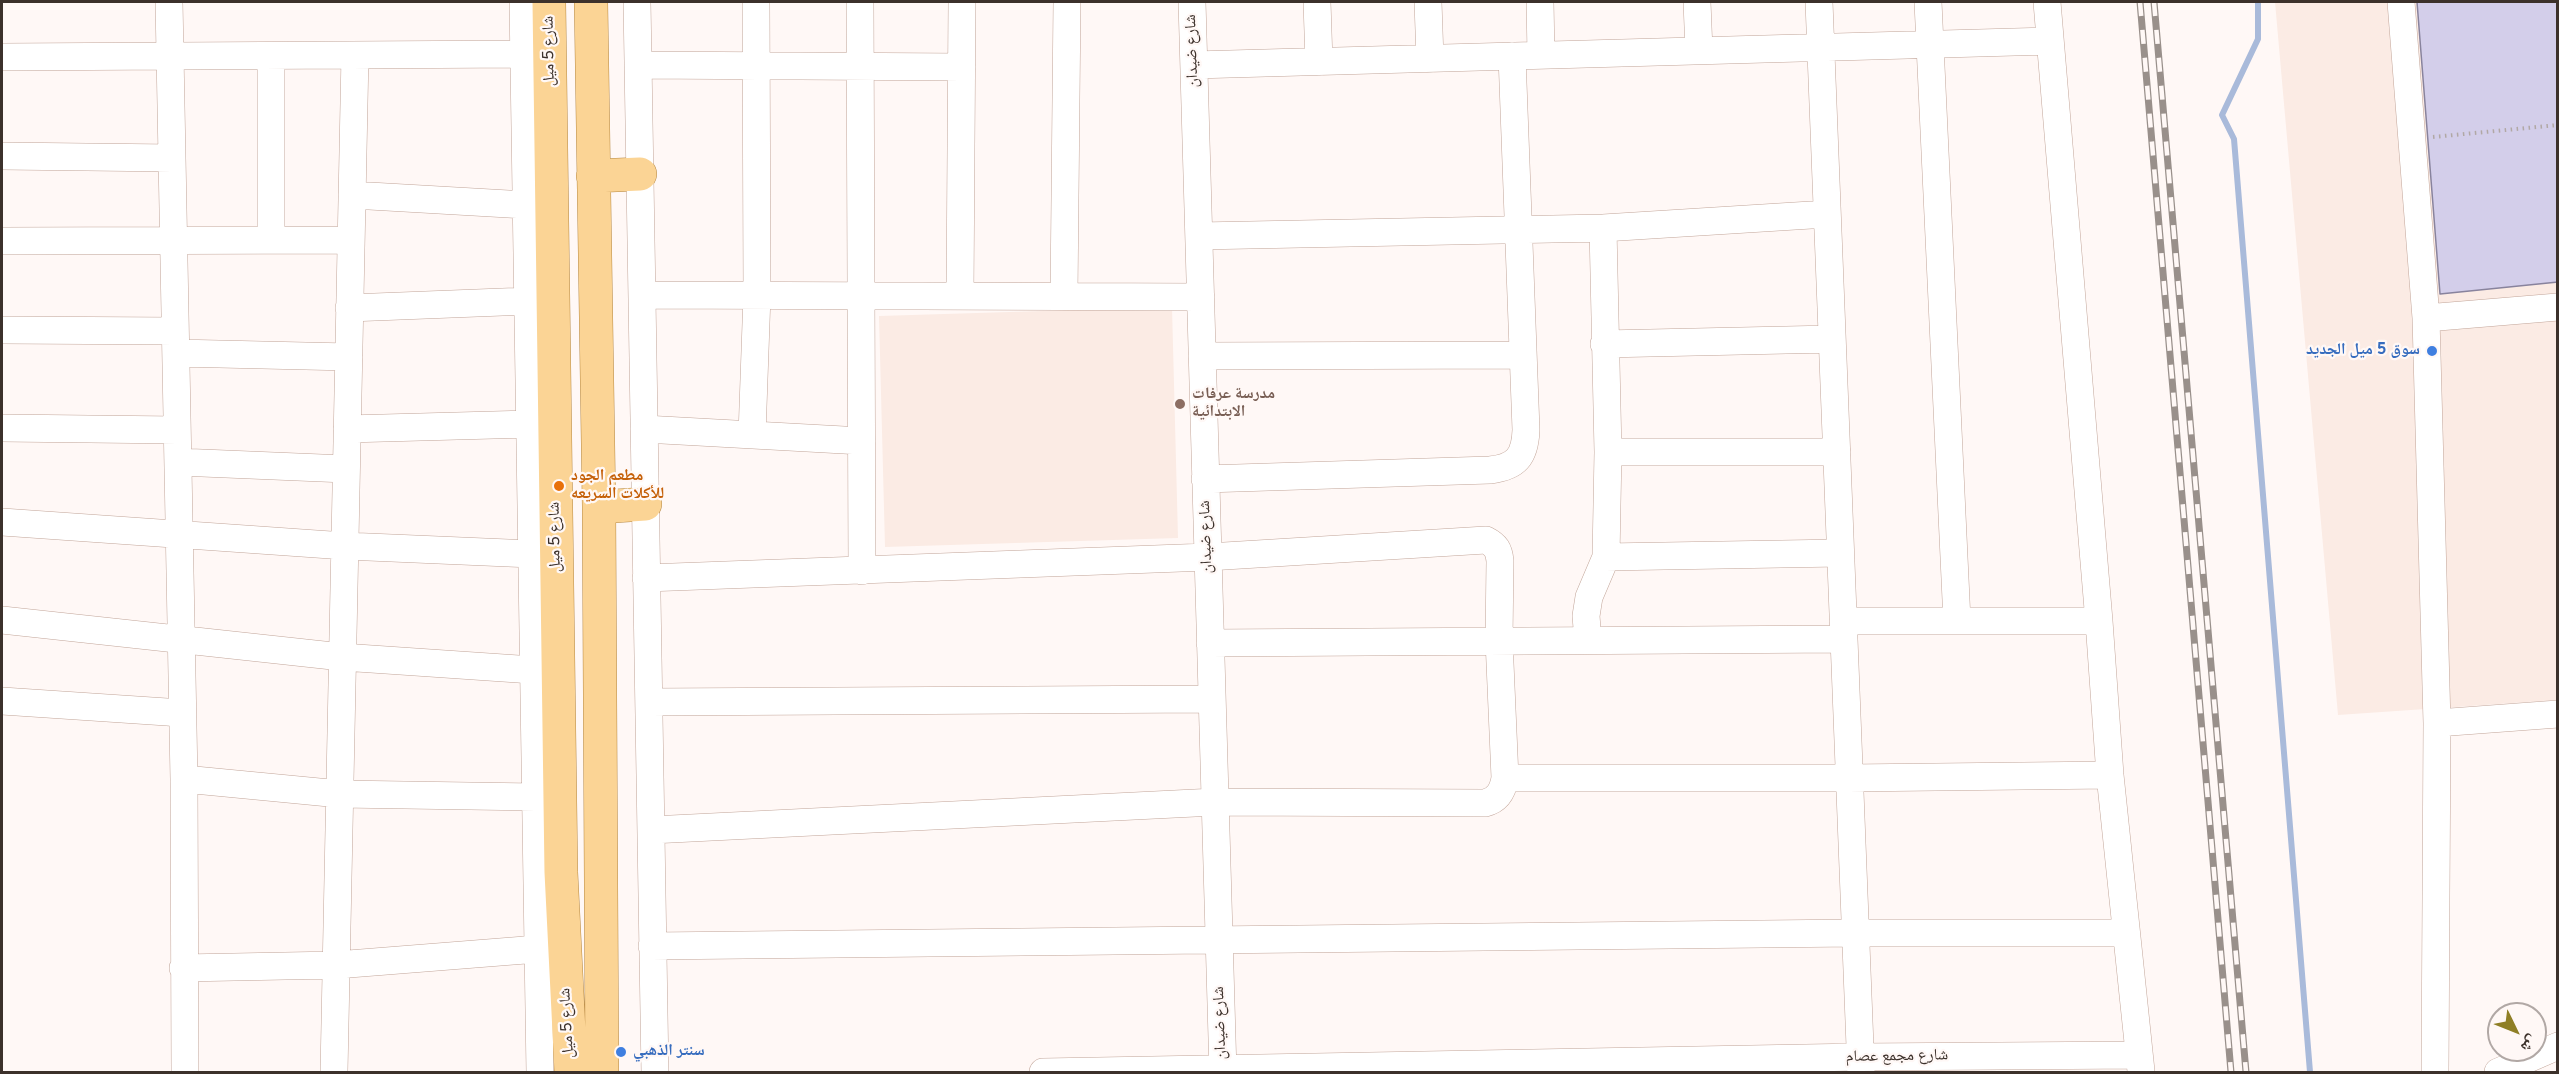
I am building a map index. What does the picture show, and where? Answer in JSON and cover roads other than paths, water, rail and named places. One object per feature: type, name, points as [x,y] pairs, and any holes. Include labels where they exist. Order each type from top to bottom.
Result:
[{"type":"main road","name":"شارع 5 ميل","points":[[549,2],[539,148],[540,541],[571,1072]]},
{"type":"main road","name":"شارع 5 ميل","points":[[591,2],[599,507],[599,874],[602,1072]]},
{"type":"main road","points":[[593,176],[640,174]]},
{"type":"main road","points":[[599,507],[645,504]]},
{"type":"main road","points":[[561,872],[599,874]]},
{"type":"street","points":[[169,2],[184,779],[185,1072]]},
{"type":"street","points":[[523,2],[524,54],[539,148],[526,205],[530,424],[540,541],[533,670],[540,1072]]},
{"type":"street","points":[[637,2],[654,1072]]},
{"type":"street","points":[[752,435],[757,295],[756,2]]},
{"type":"street","points":[[860,2],[862,571]]},
{"type":"street","points":[[960,295],[962,2]]},
{"type":"street","points":[[1064,295],[1067,2]]},
{"type":"street","name":"شارع ضيدان","points":[[1192,2],[1223,1071]]},
{"type":"street","points":[[1317,2],[1319,62]]},
{"type":"street","points":[[1428,2],[1430,59]]},
{"type":"street","points":[[1540,2],[1541,55]]},
{"type":"street","points":[[1697,2],[1699,51]]},
{"type":"street","points":[[1819,2],[1861,1065]]},
{"type":"street","points":[[1928,2],[1957,621]]},
{"type":"street","points":[[2047,2],[2110,775],[2140,1064]]},
{"type":"street","points":[[2401,2],[2426,318],[2437,723],[2435,1072]]},
{"type":"street","points":[[1194,65],[2050,41]]},
{"type":"street","points":[[2,57],[524,54]]},
{"type":"street","points":[[334,1072],[355,55]]},
{"type":"street","points":[[271,56],[271,240]]},
{"type":"street","points":[[1205,479],[1505,468],[1518,459],[1526,446],[1512,56]]},
{"type":"street","points":[[638,65],[962,67]]},
{"type":"street","points":[[2,156],[172,158]]},
{"type":"street","points":[[352,195],[526,205]]},
{"type":"street","points":[[1199,236],[1603,228],[1827,214]]},
{"type":"street","points":[[1588,640],[1586,616],[1589,597],[1606,557],[1608,452],[1603,228]]},
{"type":"street","points":[[2,241],[351,240]]},
{"type":"street","points":[[642,294],[1200,297]]},
{"type":"street","points":[[349,308],[528,301]]},
{"type":"street","points":[[2426,318],[2558,307]]},
{"type":"street","points":[[2,330],[349,357]]},
{"type":"street","points":[[1604,344],[1832,339]]},
{"type":"street","points":[[1202,356],[1523,355]]},
{"type":"street","points":[[347,429],[530,424]]},
{"type":"street","points":[[2,428],[177,430]]},
{"type":"street","points":[[644,429],[862,441]]},
{"type":"street","points":[[1608,452],[1837,452]]},
{"type":"street","points":[[178,462],[346,469]]},
{"type":"street","points":[[2,522],[345,546],[540,541]]},
{"type":"street","points":[[646,578],[1208,557],[1486,540],[1494,544],[1499,552],[1499,639],[1505,778],[1500,794],[1492,801],[1485,803],[1215,802],[651,830]]},
{"type":"street","points":[[1606,557],[1840,553]]},
{"type":"street","points":[[2,620],[342,657],[533,670]]},
{"type":"street","points":[[1210,643],[1588,640],[1843,630],[1957,621],[2099,621]]},
{"type":"street","points":[[649,702],[1212,699]]},
{"type":"street","points":[[2,701],[183,713]]},
{"type":"street","points":[[2437,723],[2558,714]]},
{"type":"street","points":[[1505,778],[2110,775]]},
{"type":"street","points":[[184,779],[340,794],[535,797]]},
{"type":"street","points":[[652,946],[1855,933],[2126,933]]},
{"type":"street","points":[[183,969],[336,965],[538,949]]},
{"type":"street","points":[[2498,1072],[2558,1046]]},
{"type":"street","name":"شارع مجمع عصام","points":[[1042,1072],[2140,1064]]},
{"type":"waterway","points":[[2258,2],[2258,39],[2222,115],[2234,139],[2310,1072]]},
{"type":"railway","points":[[2140,2],[2231,1072]]},
{"type":"railway","points":[[2154,2],[2246,1072]]},
{"type":"place","name":"سوق 5 ميل الجديد","points":[[2432,351]]},
{"type":"place","name":"مدرسة عرفات الابتدائية","points":[[1180,404]]},
{"type":"place","name":"مطعم الجود للأكلات السريعه","points":[[559,486]]},
{"type":"place","name":"سنتر الذهبي","points":[[621,1052]]}]
